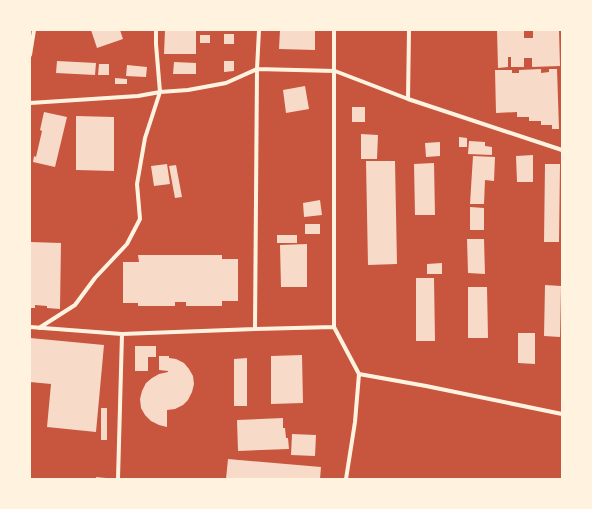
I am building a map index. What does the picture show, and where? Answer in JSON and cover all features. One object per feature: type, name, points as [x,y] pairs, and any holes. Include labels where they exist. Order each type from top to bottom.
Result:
[{"type":"street","points":[[30,55],[34,30]]},
{"type":"street","points":[[39,328],[75,305],[95,278],[127,244],[140,219],[137,184],[145,138],[160,92],[156,30]]},
{"type":"street","points":[[255,329],[257,69],[259,30]]},
{"type":"street","points":[[334,30],[334,327],[359,374],[346,479]]},
{"type":"street","points":[[408,99],[409,30]]},
{"type":"street","points":[[30,103],[138,96],[160,92],[188,90],[226,83],[257,69],[335,71],[408,99],[562,150]]},
{"type":"street","points":[[30,327],[122,334],[334,327]]},
{"type":"street","points":[[118,479],[122,334]]},
{"type":"street","points":[[359,374],[562,414]]},
{"type":"building","points":[[91,30],[120,30],[123,39],[97,48]]},
{"type":"building","points":[[165,30],[196,30],[196,54],[164,54]]},
{"type":"building","points":[[280,30],[315,30],[315,50],[279,49]]},
{"type":"building","points":[[497,30],[524,30],[524,38],[533,38],[533,30],[559,30],[560,66],[532,67],[532,58],[524,58],[524,67],[511,67],[511,57],[508,57],[508,67],[498,68]]},
{"type":"building","points":[[224,34],[234,34],[234,44],[224,44]]},
{"type":"building","points":[[200,35],[210,35],[210,43],[200,43]]},
{"type":"building","points":[[57,61],[96,63],[95,75],[56,73]]},
{"type":"building","points":[[224,61],[234,61],[234,71],[224,72]]},
{"type":"building","points":[[174,62],[196,63],[196,74],[173,74]]},
{"type":"building","points":[[99,64],[109,64],[109,75],[98,75]]},
{"type":"building","points":[[127,65],[147,67],[146,77],[126,76]]},
{"type":"building","points":[[541,69],[541,73],[549,72],[549,69],[557,69],[559,129],[552,129],[552,125],[541,125],[541,121],[529,121],[529,117],[517,117],[517,112],[496,113],[495,70],[512,70],[512,73],[519,73],[519,70]]},
{"type":"building","points":[[115,78],[127,79],[127,84],[115,84]]},
{"type":"building","points":[[305,86],[309,109],[286,113],[283,90]]},
{"type":"building","points":[[352,107],[365,107],[365,122],[352,122]]},
{"type":"building","points":[[44,112],[67,117],[55,167],[33,162],[34,156],[36,157],[42,131],[40,130]]},
{"type":"building","points":[[76,116],[114,117],[114,171],[76,170]]},
{"type":"building","points":[[361,134],[378,135],[377,159],[361,159]]},
{"type":"building","points":[[459,137],[467,138],[467,147],[459,147]]},
{"type":"building","points":[[469,141],[485,142],[485,146],[492,147],[492,155],[468,154]]},
{"type":"building","points":[[440,142],[440,156],[426,157],[425,143]]},
{"type":"building","points":[[533,155],[533,182],[517,182],[516,156]]},
{"type":"building","points":[[473,156],[495,157],[494,181],[485,180],[484,204],[470,204]]},
{"type":"building","points":[[366,161],[395,161],[397,264],[368,265]]},
{"type":"building","points":[[434,163],[435,215],[415,215],[414,164]]},
{"type":"building","points":[[167,164],[170,184],[154,186],[151,166]]},
{"type":"building","points":[[545,164],[560,164],[559,242],[544,242]]},
{"type":"building","points":[[176,165],[182,197],[175,198],[169,166]]},
{"type":"building","points":[[320,200],[322,215],[304,217],[303,203]]},
{"type":"building","points":[[470,207],[484,208],[484,230],[470,230]]},
{"type":"building","points":[[305,224],[320,224],[320,234],[305,234]]},
{"type":"building","points":[[277,235],[297,235],[297,243],[277,243]]},
{"type":"building","points":[[467,239],[484,239],[485,274],[468,273]]},
{"type":"building","points":[[30,242],[61,243],[60,309],[35,305],[35,308],[30,308]]},
{"type":"building","points":[[307,244],[307,287],[281,287],[280,245]]},
{"type":"building","points":[[138,255],[222,255],[222,259],[238,259],[238,301],[222,301],[222,306],[186,306],[186,302],[175,302],[175,306],[138,306],[138,303],[123,303],[123,262],[139,262]]},
{"type":"building","points":[[442,263],[442,274],[427,274],[427,264]]},
{"type":"building","points":[[416,278],[434,278],[435,341],[416,341]]},
{"type":"building","points":[[545,285],[561,286],[560,337],[544,336]]},
{"type":"building","points":[[468,287],[487,287],[488,338],[468,338]]},
{"type":"building","points":[[518,333],[535,333],[535,364],[518,363]]},
{"type":"building","points":[[30,338],[104,345],[96,432],[47,427],[51,384],[30,382]]},
{"type":"building","points":[[135,346],[156,346],[156,357],[148,357],[148,371],[135,371]]},
{"type":"building","points":[[302,355],[303,403],[271,404],[271,356]]},
{"type":"building","points":[[159,356],[169,356],[169,358],[176,359],[184,363],[193,376],[194,384],[188,400],[183,405],[175,409],[167,410],[167,427],[151,421],[141,408],[140,399],[146,383],[159,374],[168,372],[159,370]]},
{"type":"building","points":[[247,358],[247,406],[234,406],[234,359]]},
{"type":"building","points":[[101,408],[107,408],[107,440],[101,440]]},
{"type":"building","points":[[283,418],[283,428],[285,428],[286,438],[288,438],[289,449],[238,451],[237,420]]},
{"type":"building","points":[[292,434],[316,435],[315,456],[291,455]]},
{"type":"building","points":[[228,459],[321,467],[320,479],[226,479]]},
{"type":"building","points":[[96,477],[106,478],[106,479],[96,479]]}]
